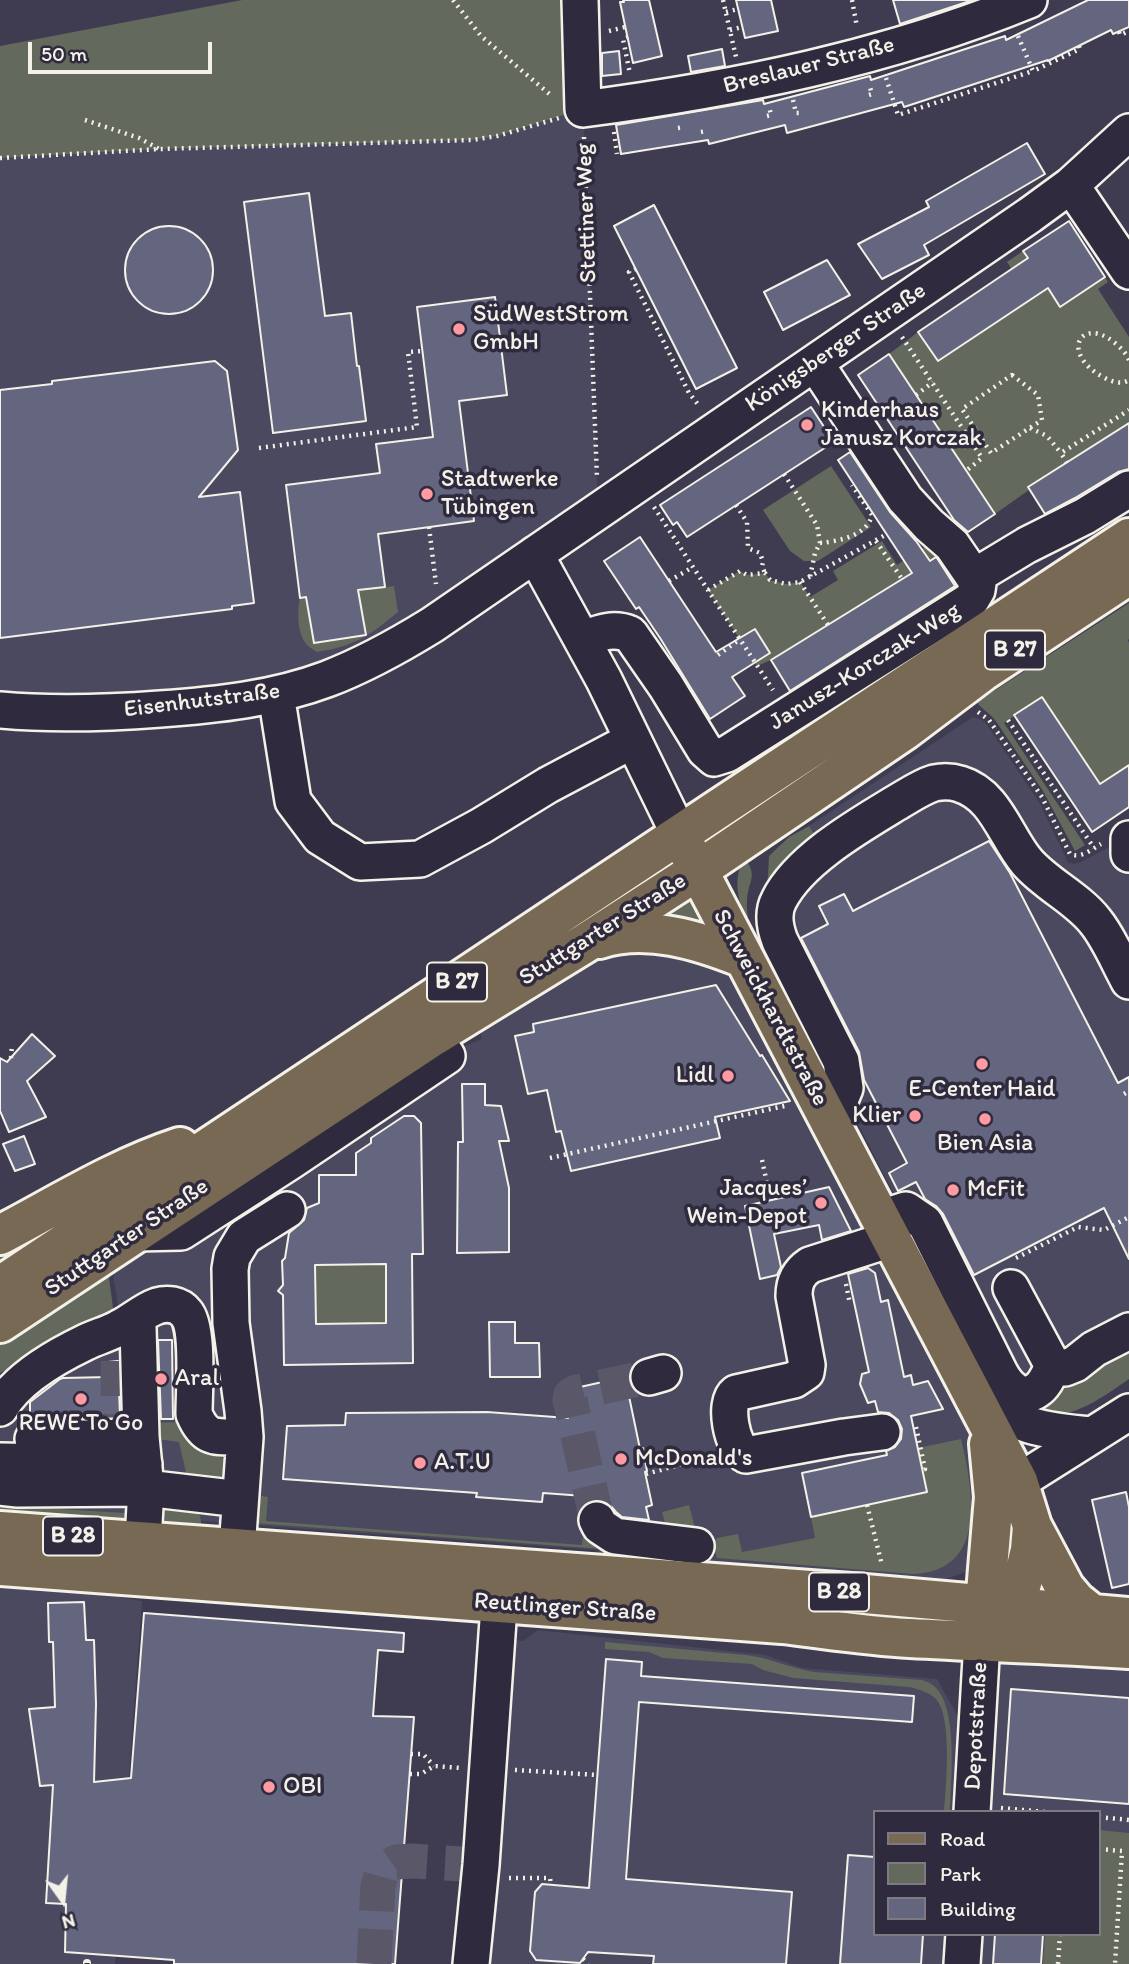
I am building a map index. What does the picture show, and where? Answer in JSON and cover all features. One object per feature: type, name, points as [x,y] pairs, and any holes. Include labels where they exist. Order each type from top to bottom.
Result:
[{"type":"main road","name":"Stuttgarter Straße","points":[[0,1286],[1129,538]]},
{"type":"main road","name":"Stuttgarter Straße","points":[[0,1323],[434,1036],[697,871],[905,730],[982,672],[1129,575]]},
{"type":"main road","name":"Schweickhardtstraße","points":[[679,835],[980,1411],[1006,1489],[1032,1527],[1027,1560],[982,1641]]},
{"type":"main road","points":[[583,944],[609,936],[661,934],[688,939],[743,958]]},
{"type":"main road","points":[[0,1235],[113,1174],[152,1157],[236,1129]]},
{"type":"main road","name":"Schweickhardtstraße","points":[[1000,1605],[991,1551],[1006,1489]]},
{"type":"main road","points":[[1032,1527],[1065,1588],[1091,1613]]},
{"type":"main road","name":"Reutlinger Straße","points":[[1,1549],[143,1541],[236,1566]]},
{"type":"main road","name":"Reutlinger Straße","points":[[1,1549],[500,1585],[1000,1605],[1129,1616]]},
{"type":"main road","name":"Reutlinger Straße","points":[[500,1585],[897,1637],[1129,1649]]},
{"type":"street","name":"Stettiner Weg","points":[[578,111],[580,0]]},
{"type":"street","name":"Breslauer Straße","points":[[578,111],[706,91],[831,64],[948,30],[1018,4]]},
{"type":"street","name":"Königsberger Straße","points":[[535,554],[1071,185],[1129,132]]},
{"type":"street","points":[[1071,185],[1129,271]]},
{"type":"street","name":"Janusz-Korczak-Weg","points":[[583,639],[599,632],[621,631],[630,634],[705,750],[714,758],[727,754],[971,600],[978,583],[952,545],[905,499],[815,363]]},
{"type":"street","points":[[974,577],[1129,489]]},
{"type":"street","name":"Schweickhardtstraße","points":[[535,554],[583,639],[679,835]]},
{"type":"street","name":"Eisenhutstraße","points":[[0,710],[116,712],[220,704],[276,694],[329,678],[367,662],[432,625],[535,554]]},
{"type":"street","points":[[276,694],[293,801],[320,837],[360,862],[420,859],[548,785],[634,740]]},
{"type":"street","points":[[824,1112],[845,1088],[841,1061],[780,941],[776,931],[777,903],[788,885],[812,861],[844,836],[932,784],[947,781],[971,788],[984,797],[1038,874],[1097,923],[1129,981]]},
{"type":"street","points":[[236,1566],[245,1437],[231,1323],[230,1269],[232,1257],[244,1237],[287,1210]]},
{"type":"street","points":[[882,1432],[746,1455],[740,1452],[737,1446],[729,1410],[732,1396],[736,1393],[794,1380],[806,1372],[794,1296],[796,1278],[802,1270],[886,1229],[906,1210],[925,1223],[1006,1384],[1014,1391],[1025,1394],[1036,1392],[1053,1366]]},
{"type":"street","points":[[1010,1275],[1053,1366]]},
{"type":"street","points":[[124,1336],[157,1306],[177,1305],[185,1310],[190,1318],[194,1340],[194,1414],[197,1422],[205,1433],[213,1436],[245,1437]]},
{"type":"street","points":[[0,1408],[7,1396],[39,1369],[86,1342],[124,1336],[138,1327],[134,1449],[143,1541]]},
{"type":"street","points":[[1053,1366],[1065,1368],[1075,1364],[1094,1349],[1129,1331]]},
{"type":"street","points":[[980,1411],[1000,1415],[1019,1424],[1092,1435]]},
{"type":"street","points":[[1006,1489],[1129,1412]]},
{"type":"street","points":[[1006,1489],[1039,1478],[1129,1421]]},
{"type":"street","points":[[0,1439],[134,1449],[240,1499]]},
{"type":"street","points":[[0,1461],[134,1449]]},
{"type":"street","points":[[0,1487],[16,1489],[134,1449]]},
{"type":"street","points":[[597,1520],[600,1527],[615,1536],[696,1546]]},
{"type":"street","points":[[471,1964],[472,1865],[500,1585]]},
{"type":"street","name":"Depotstraße","points":[[972,1808],[982,1641]]},
{"type":"street","points":[[962,1964],[964,1936]]},
{"type":"path","points":[[453,0],[481,36],[578,111]]},
{"type":"path","points":[[723,0],[732,40]]},
{"type":"path","points":[[852,0],[855,19]]},
{"type":"path","points":[[1018,4],[1033,71]]},
{"type":"path","points":[[726,12],[738,9]]},
{"type":"path","points":[[730,30],[742,27]]},
{"type":"path","points":[[1119,32],[1121,35],[1129,31]]},
{"type":"path","points":[[628,37],[623,38],[630,71]]},
{"type":"path","points":[[878,51],[898,116],[932,101],[1033,71],[1080,49],[1079,47]]},
{"type":"path","points":[[0,158],[160,149],[472,140],[497,136],[578,111]]},
{"type":"path","name":"Stettiner Weg","points":[[578,111],[598,511]]},
{"type":"path","points":[[85,120],[139,138],[160,149]]},
{"type":"path","points":[[636,269],[629,272],[668,352],[689,393],[717,429]]},
{"type":"path","points":[[886,313],[982,458],[966,471]]},
{"type":"path","points":[[1129,360],[1108,337],[1089,333],[1078,343],[1082,361],[1090,369],[1111,381],[1129,382]]},
{"type":"path","points":[[668,352],[675,348]]},
{"type":"path","points":[[259,448],[417,427],[408,352],[422,351]]},
{"type":"path","points":[[1012,375],[1038,395],[1042,421],[991,453],[966,416],[962,409],[1012,375]]},
{"type":"path","points":[[916,395],[933,383]]},
{"type":"path","points":[[1061,453],[1129,410]]},
{"type":"path","points":[[958,420],[966,416]]},
{"type":"path","points":[[1030,428],[1047,436],[1067,463]]},
{"type":"path","points":[[784,474],[817,525],[820,544],[815,553],[810,577]]},
{"type":"path","points":[[638,483],[757,666]]},
{"type":"path","points":[[820,544],[848,538],[863,530],[871,521],[872,515],[852,485]]},
{"type":"path","points":[[736,505],[747,522],[748,548],[760,553],[762,567],[770,580],[786,584],[800,582],[887,534]]},
{"type":"path","points":[[429,527],[436,584]]},
{"type":"path","points":[[876,541],[902,579]]},
{"type":"path","points":[[669,581],[693,567]]},
{"type":"path","points":[[708,590],[740,571],[747,575],[765,573]]},
{"type":"path","points":[[800,582],[828,625]]},
{"type":"path","points":[[718,656],[740,639]]},
{"type":"path","points":[[1008,720],[1094,848]]},
{"type":"path","points":[[1033,757],[1039,752]]},
{"type":"path","points":[[1072,816],[1078,811]]},
{"type":"path","points":[[11,1058],[12,1045]]},
{"type":"path","points":[[550,1158],[759,1109],[824,1112]]},
{"type":"path","points":[[762,1160],[770,1197]]},
{"type":"path","points":[[1010,1275],[1078,1227],[1104,1230],[1129,1217]]},
{"type":"path","points":[[846,1284],[851,1297],[850,1304]]},
{"type":"path","points":[[916,1427],[925,1469],[922,1470]]},
{"type":"path","points":[[646,1474],[682,1464]]},
{"type":"path","points":[[867,1505],[883,1571]]},
{"type":"path","points":[[410,1774],[421,1774],[434,1766],[423,1754],[411,1754]]},
{"type":"path","points":[[972,1808],[1008,1810]]},
{"type":"path","points":[[1101,1817],[1129,1820]]},
{"type":"path","points":[[1101,1849],[1122,1851],[1115,1964]]},
{"type":"path","points":[[1058,1964],[1060,1936]]},
{"type":"path","points":[[583,1959],[588,1964]]},
{"type":"shaded area","name":"Stadtwerke Tübingen","points":[[583,109],[598,511],[329,679],[0,710],[0,158],[497,136]]},
{"type":"shaded area","points":[[973,717],[985,722],[1039,802],[1068,862],[1081,862],[1115,844],[1129,871],[1129,1344],[1061,1389],[990,1381],[824,1058],[777,881],[819,842],[809,826]]},
{"type":"shaded area","points":[[613,947],[727,961],[976,1439],[977,1540],[966,1572],[937,1582],[600,1555],[597,1550],[251,1525],[0,1503],[0,1383],[120,1316],[114,1271],[433,1059],[482,1039],[480,1029]]},
{"type":"shaded area","points":[[0,1587],[85,1591],[142,1601],[115,1964],[0,1964]]},
{"type":"shaded area","points":[[538,1630],[765,1655],[802,1668],[937,1679],[976,1749],[982,1641],[1129,1649],[1129,1964],[467,1964],[496,1637],[523,1641]]},
{"type":"green space","points":[[242,0],[580,0],[583,109],[497,136],[472,140],[160,149],[0,158],[0,46]]},
{"type":"green space","points":[[1023,251],[1060,307],[1105,277],[1108,282],[1098,289],[1129,337],[1129,423],[1028,487],[1029,490],[995,514],[889,354],[918,332],[938,361],[1031,299],[1007,262]]},
{"type":"green space","points":[[831,466],[871,527],[818,561],[804,561],[790,551],[763,510]]},
{"type":"green space","points":[[882,541],[897,565],[929,544],[937,557],[771,660],[757,666],[708,590],[740,571],[747,575],[765,573],[770,580],[786,584],[800,582],[810,597],[838,580],[833,571]]},
{"type":"green space","points":[[394,586],[398,612],[370,634],[342,647],[317,652],[308,646],[301,635],[298,609],[300,598]]},
{"type":"green space","points":[[1129,603],[1129,765],[1114,804],[1042,697],[1004,723],[1085,845],[1075,851],[1043,791],[995,720],[977,702]]},
{"type":"green space","points":[[809,826],[819,842],[763,899],[769,856],[789,837]]},
{"type":"green space","points":[[744,857],[752,874],[747,904],[749,925],[737,883]]},
{"type":"green space","points":[[688,895],[710,935],[648,918]]},
{"type":"green space","points":[[113,1174],[109,1277],[114,1316],[0,1373],[0,1235]]},
{"type":"green space","points":[[386,1264],[386,1323],[316,1324],[315,1265]]},
{"type":"green space","points":[[1129,1344],[1129,1379],[1102,1397],[1083,1408],[1062,1414],[1044,1414],[1023,1408],[1061,1389]]},
{"type":"green space","points":[[177,1422],[208,1453],[227,1460],[226,1492],[187,1477],[179,1442],[150,1438],[150,1423]]},
{"type":"green space","points":[[961,1439],[969,1481],[970,1524],[965,1543],[954,1559],[937,1569],[913,1574],[717,1558],[713,1543],[717,1538],[738,1534],[742,1552],[815,1538],[811,1517],[927,1492],[918,1448]]},
{"type":"green space","points":[[256,1495],[268,1497],[266,1521],[582,1545],[582,1508],[586,1508],[683,1555],[252,1523]]},
{"type":"green space","points":[[0,1503],[128,1514],[127,1522],[0,1512]]},
{"type":"green space","points":[[689,1505],[697,1536],[670,1543],[662,1512]]},
{"type":"green space","points":[[160,1507],[193,1510],[198,1513],[201,1524],[160,1521]]},
{"type":"green space","points":[[605,1642],[746,1655],[814,1672],[922,1680],[929,1683],[943,1698],[948,1712],[952,1747],[950,1810],[944,1810],[947,1752],[944,1720],[941,1707],[935,1698],[926,1692],[909,1687],[793,1678],[763,1670],[752,1664],[663,1658],[649,1652],[605,1649]]},
{"type":"green space","points":[[1101,1830],[1129,1833],[1129,1964],[1043,1964],[1045,1936],[1101,1936]]},
{"type":"building","points":[[623,0],[649,0],[662,56],[633,63],[620,2],[624,2]]},
{"type":"building","points":[[736,0],[771,0],[778,31],[745,38]]},
{"type":"building","points":[[893,0],[973,0],[900,24]]},
{"type":"building","points":[[1088,0],[1129,0],[1129,27],[1113,34],[1111,30],[1048,61],[904,107],[902,102],[787,133],[785,125],[709,144],[708,140],[621,154],[616,125],[763,100],[764,104],[870,76],[871,80],[1005,36],[1006,40]]},
{"type":"building","points":[[722,49],[725,66],[691,72],[688,56]]},
{"type":"building","points":[[619,51],[621,74],[602,76],[602,53]]},
{"type":"building","points":[[1027,143],[1045,174],[924,245],[929,255],[882,279],[858,244],[929,207],[926,201]]},
{"type":"building","points":[[309,193],[325,316],[351,313],[366,421],[273,433],[244,202]]},
{"type":"building","points":[[654,205],[737,368],[696,389],[614,226]]},
{"type":"building","points":[[1069,221],[1105,277],[1060,307],[1048,288],[938,361],[918,332],[1028,258],[1023,251]]},
{"type":"building","points":[[169,226],[194,233],[206,245],[213,270],[206,295],[194,307],[169,314],[144,307],[132,295],[125,270],[132,245],[144,233]]},
{"type":"building","points":[[827,260],[850,295],[783,330],[764,292]]},
{"type":"building","points":[[495,297],[507,395],[459,401],[474,521],[378,534],[385,587],[358,590],[366,635],[314,643],[306,597],[300,598],[286,485],[380,473],[376,444],[433,437],[417,307]]},
{"type":"building","points":[[889,354],[995,514],[968,532],[954,520],[858,375]]},
{"type":"building","points":[[215,361],[227,371],[238,450],[199,497],[240,492],[254,603],[232,606],[232,609],[0,638],[0,390]]},
{"type":"building","points":[[811,407],[834,442],[687,537],[677,522],[673,525],[660,505]]},
{"type":"building","points":[[1129,423],[1129,469],[1118,472],[1045,514],[1028,487]]},
{"type":"building","points":[[850,452],[890,512],[930,561],[937,558],[955,586],[790,691],[771,660],[912,573],[838,460]]},
{"type":"building","points":[[640,537],[716,652],[755,629],[770,653],[732,677],[745,696],[710,719],[660,638],[639,607],[636,609],[604,561]]},
{"type":"building","points":[[1042,697],[1100,784],[1129,765],[1129,807],[1092,832],[1014,715]]},
{"type":"building","name":"E-Center Haid","points":[[989,841],[1010,873],[1118,1083],[1129,1077],[1129,1259],[1104,1208],[974,1275],[943,1214],[925,1199],[916,1182],[898,1191],[889,1173],[907,1163],[864,1080],[859,1052],[801,938],[828,924],[819,906],[844,894],[853,911]]},
{"type":"building","points":[[716,985],[790,1101],[715,1117],[720,1138],[571,1171],[561,1131],[556,1132],[547,1090],[528,1094],[515,1036],[534,1032],[533,1024]]},
{"type":"building","points":[[32,1034],[55,1056],[27,1081],[46,1117],[9,1132],[0,1111],[0,1058],[7,1062]]},
{"type":"building","points":[[462,1084],[485,1084],[485,1105],[501,1106],[509,1141],[499,1141],[509,1188],[509,1252],[457,1253],[458,1142],[463,1142]]},
{"type":"building","points":[[404,1116],[414,1116],[421,1123],[423,1254],[412,1254],[413,1363],[284,1365],[283,1295],[278,1291],[283,1285],[282,1261],[285,1258],[289,1233],[304,1220],[307,1208],[319,1203],[319,1175],[356,1175],[356,1153],[371,1143],[371,1138]],"holes":[[[386,1264],[386,1323],[316,1324],[315,1265]]]},
{"type":"building","points":[[24,1136],[35,1164],[15,1171],[3,1144]]},
{"type":"building","points":[[829,1187],[851,1231],[822,1240],[819,1225],[774,1234],[781,1267],[777,1275],[760,1279],[745,1206]]},
{"type":"building","points":[[868,1268],[875,1273],[881,1302],[888,1300],[904,1377],[911,1375],[913,1385],[928,1381],[943,1409],[911,1416],[927,1492],[811,1517],[802,1473],[887,1455],[886,1451],[895,1447],[901,1439],[902,1429],[898,1420],[889,1413],[878,1412],[875,1401],[868,1403],[860,1384],[862,1374],[869,1372],[848,1274]]},
{"type":"building","points":[[489,1322],[515,1322],[515,1343],[539,1343],[540,1377],[490,1377]]},
{"type":"building","points":[[158,1340],[172,1340],[173,1419],[161,1419]]},
{"type":"building","points":[[118,1361],[120,1417],[30,1419],[30,1402],[60,1379],[109,1377],[108,1362]]},
{"type":"building","name":"A.T.U","points":[[625,1377],[647,1471],[645,1472],[652,1505],[646,1507],[649,1520],[622,1517],[609,1504],[599,1500],[586,1504],[584,1496],[543,1493],[542,1502],[476,1497],[477,1493],[283,1479],[287,1426],[345,1425],[346,1413],[487,1412],[568,1418],[562,1391]]},
{"type":"building","points":[[1126,1492],[1129,1507],[1129,1584],[1112,1588],[1092,1500]]},
{"type":"building","name":"OBI","points":[[84,1602],[86,1640],[94,1640],[94,1782],[131,1778],[144,1613],[404,1633],[403,1652],[378,1650],[373,1716],[414,1717],[395,1964],[174,1964],[174,1960],[65,1952],[66,1904],[46,1903],[53,1785],[40,1786],[29,1709],[55,1707],[53,1642],[49,1642],[48,1603]]},
{"type":"building","points":[[606,1659],[642,1662],[641,1676],[914,1696],[912,1722],[639,1702],[626,1879],[792,1892],[786,1964],[653,1964],[654,1956],[588,1952],[580,1963],[536,1960],[530,1951],[535,1892],[542,1884],[589,1888]]},
{"type":"building","points":[[1011,1689],[1129,1698],[1129,1804],[1004,1794]]},
{"type":"building","points":[[848,1855],[874,1857],[874,1936],[923,1936],[921,1964],[840,1964]]},
{"type":"building","points":[[995,1936],[1043,1936],[1041,1964],[993,1964]]},
{"type":"tunnel","points":[[118,1361],[118,1420]]},
{"type":"tunnel","points":[[597,1520],[571,1395],[649,1377]]},
{"type":"tunnel","points":[[374,1964],[378,1886],[382,1872],[396,1862],[463,1864]]},
{"type":"place","name":"SüdWestStrom GmbH","points":[[459,329]]},
{"type":"place","name":"Kinderhaus Janusz Korczak","points":[[807,425]]},
{"type":"place","name":"Stadtwerke Tübingen","points":[[427,494]]},
{"type":"place","name":"E-Center Haid","points":[[982,1064]]},
{"type":"place","name":"Lidl","points":[[728,1076]]},
{"type":"place","name":"Klier","points":[[915,1116]]},
{"type":"place","name":"Bien Asia","points":[[985,1119]]},
{"type":"place","name":"McFit","points":[[953,1190]]},
{"type":"place","name":"Jacques’ Wein-Depot","points":[[821,1203]]},
{"type":"place","name":"Aral","points":[[161,1379]]},
{"type":"place","name":"REWE To Go","points":[[81,1399]]},
{"type":"place","name":"McDonald's","points":[[621,1459]]},
{"type":"place","name":"A.T.U","points":[[420,1463]]},
{"type":"place","name":"OBI","points":[[269,1787]]}]
